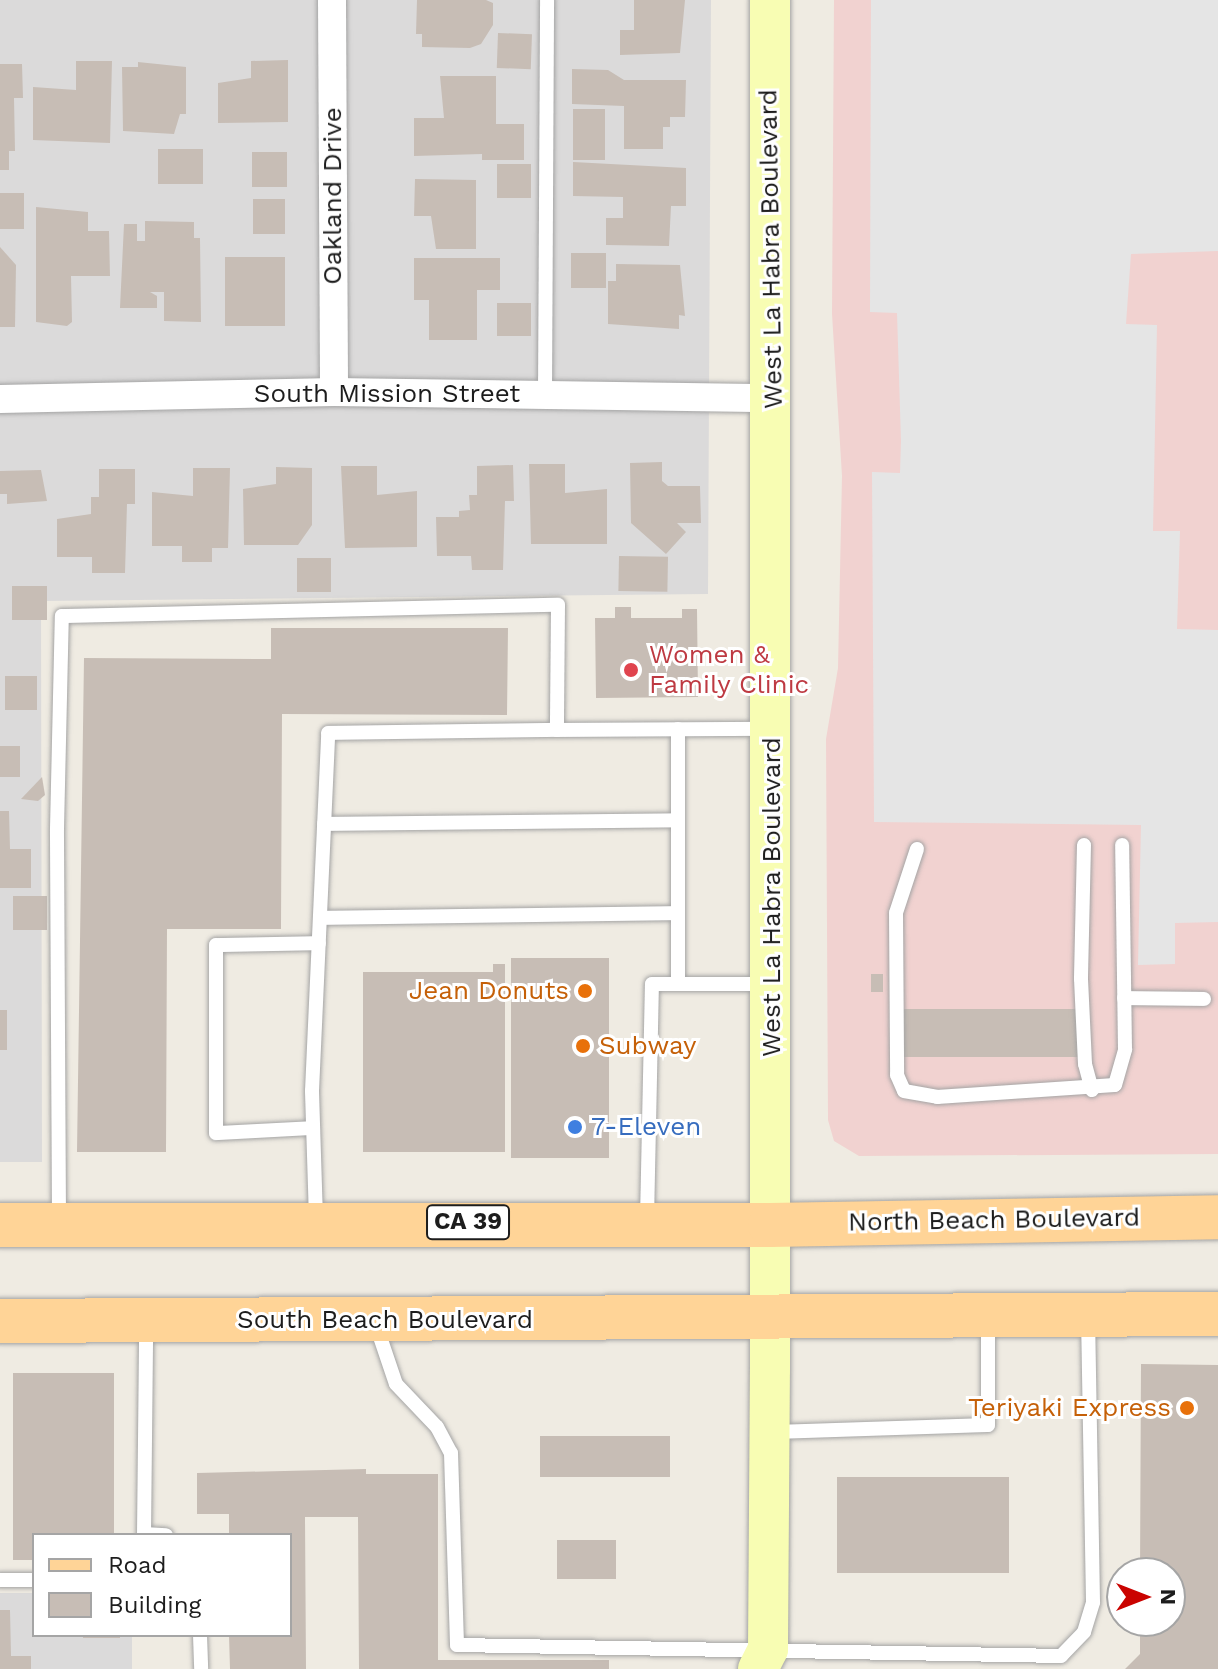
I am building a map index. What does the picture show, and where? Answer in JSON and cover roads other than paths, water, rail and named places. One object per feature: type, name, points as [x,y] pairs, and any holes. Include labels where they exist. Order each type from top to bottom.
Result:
[{"type":"main road","name":"West La Habra Boulevard","points":[[768,1662],[773,729],[770,0]]},
{"type":"main road","name":"North Beach Boulevard","points":[[770,1225],[1218,1217]]},
{"type":"main road","name":"CA 39","points":[[0,1225],[770,1225]]},
{"type":"main road","points":[[770,1317],[1218,1314]]},
{"type":"main road","name":"South Beach Boulevard","points":[[0,1321],[770,1317]]},
{"type":"street","name":"Oakland Drive","points":[[332,0],[334,392]]},
{"type":"street","name":"South Mission Street","points":[[0,399],[334,392],[773,398]]},
{"type":"lane","points":[[545,395],[547,0]]},
{"type":"lane","points":[[59,1225],[57,829],[62,616],[558,605],[557,730]]},
{"type":"lane","points":[[678,729],[678,984]]},
{"type":"lane","points":[[316,1224],[313,1128],[328,733],[773,729]]},
{"type":"lane","points":[[324,824],[678,820]]},
{"type":"lane","points":[[1084,845],[1081,979],[1085,1064],[1092,1090]]},
{"type":"lane","points":[[917,849],[896,913],[897,1075],[904,1091],[937,1097],[1092,1090],[1115,1085],[1122,1073],[1122,845]]},
{"type":"lane","points":[[320,918],[678,913]]},
{"type":"lane","points":[[313,1128],[216,1133],[216,945],[319,943]]},
{"type":"lane","points":[[647,1223],[652,984],[772,984]]},
{"type":"lane","points":[[1124,998],[1204,999]]},
{"type":"lane","points":[[375,1321],[396,1384],[437,1427],[451,1453],[457,1645],[768,1662],[1061,1656],[1084,1632],[1093,1602],[1088,1315]]},
{"type":"lane","points":[[769,1432],[988,1425],[988,1316]]},
{"type":"lane","points":[[144,1533],[146,1322]]},
{"type":"lane","points":[[0,1580],[32,1580]]},
{"type":"lane","points":[[200,1637],[201,1669]]},
{"type":"place","name":"Women & Family Clinic","points":[[631,670]]},
{"type":"place","name":"Jean Donuts","points":[[585,991]]},
{"type":"place","name":"Subway","points":[[583,1046]]},
{"type":"place","name":"7-Eleven","points":[[575,1127]]},
{"type":"place","name":"Teriyaki Express","points":[[1187,1408]]}]
